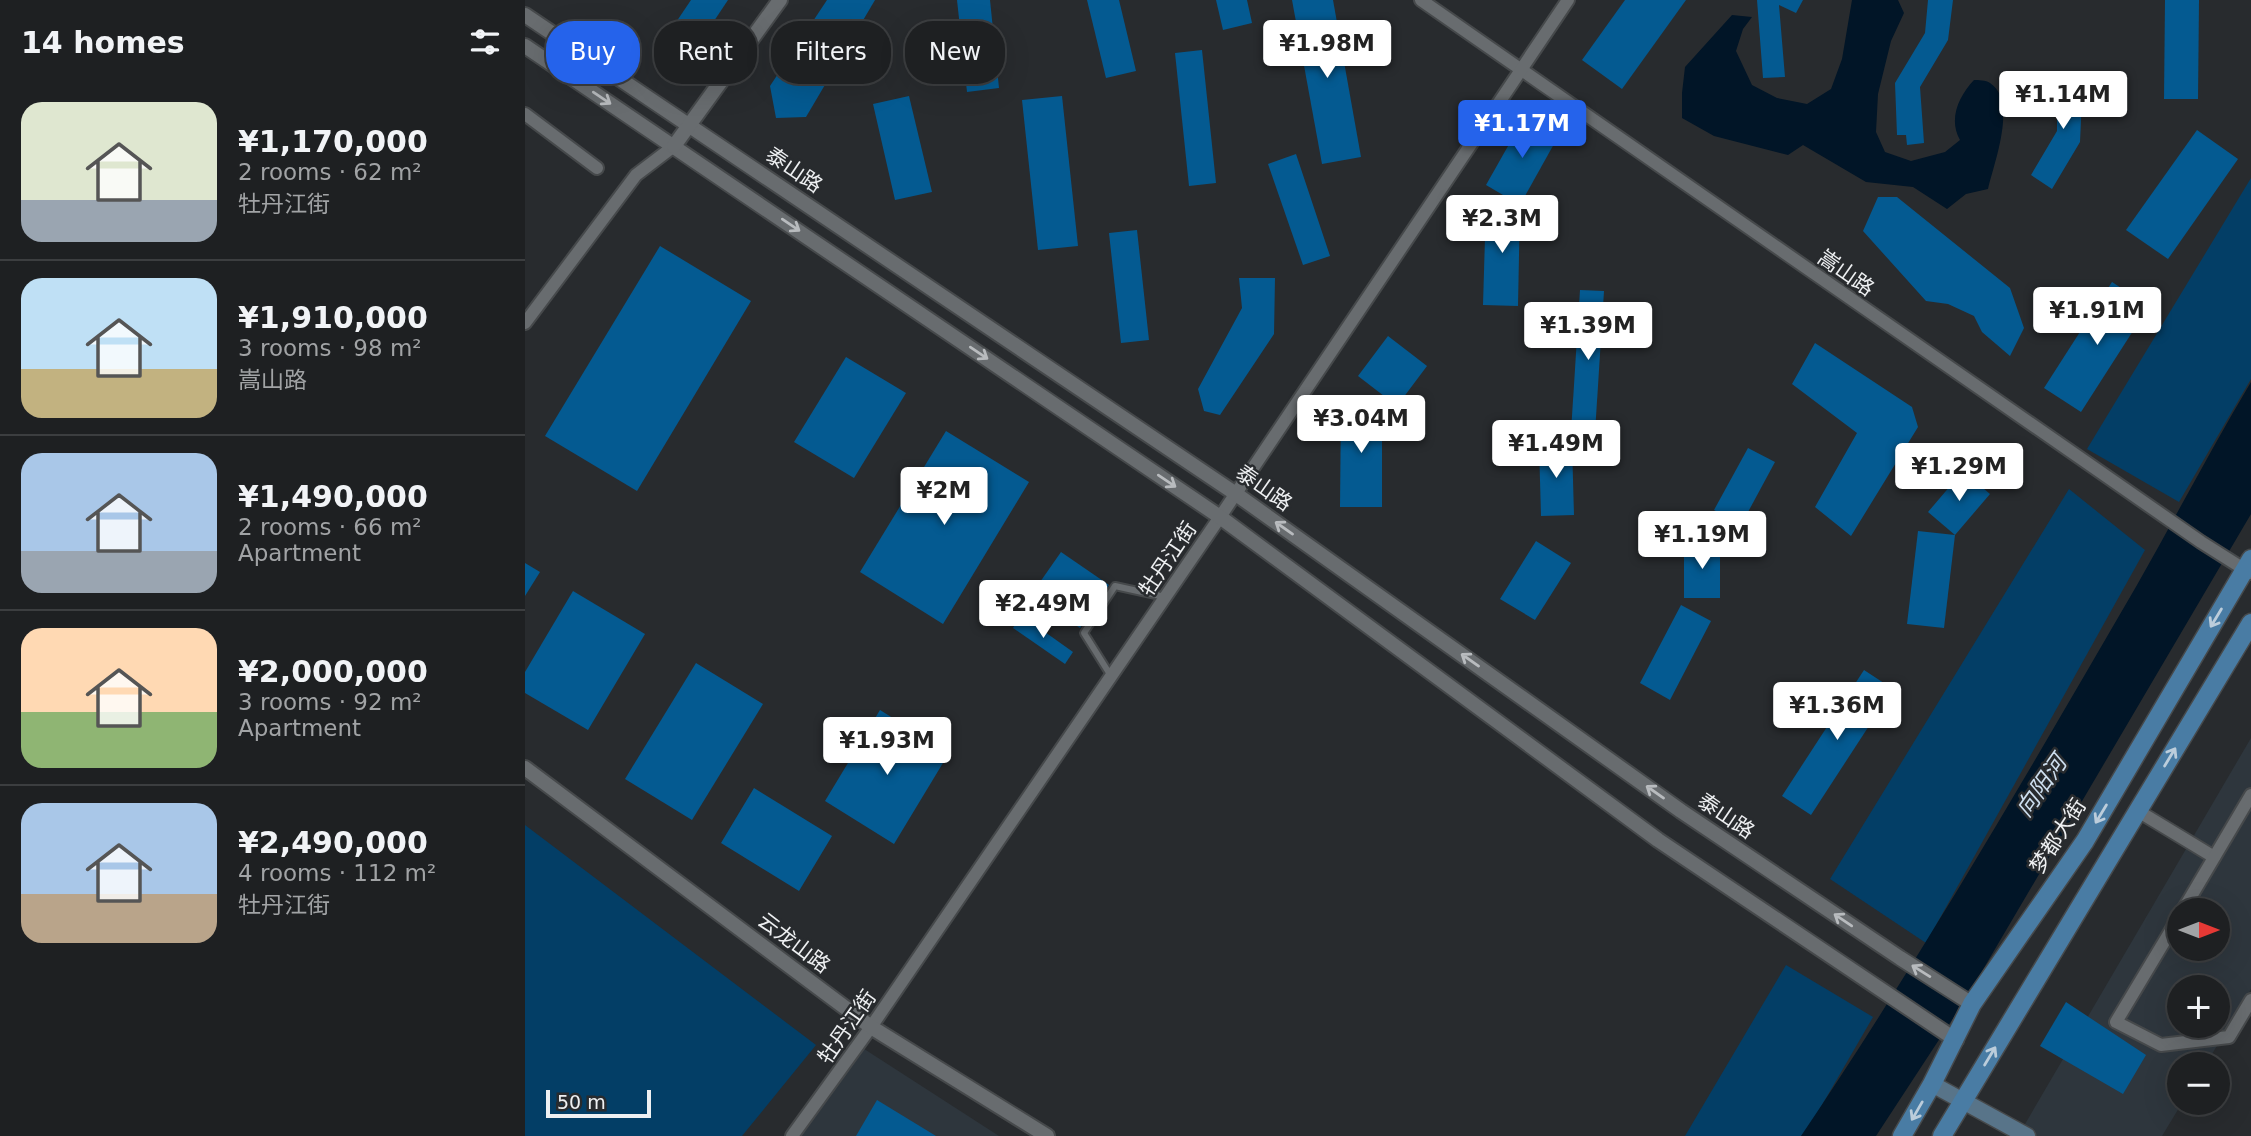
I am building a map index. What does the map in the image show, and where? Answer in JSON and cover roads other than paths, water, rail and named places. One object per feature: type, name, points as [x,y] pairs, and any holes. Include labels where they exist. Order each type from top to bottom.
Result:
[{"type":"main road","name":"梦都大街","points":[[1902,1136],[1956,1040],[1972,1004],[2085,841],[2249,568]]},
{"type":"main road","points":[[1942,1136],[2251,623]]},
{"type":"main road","points":[[1932,1084],[2027,1136]]},
{"type":"street","points":[[525,323],[636,175],[674,146],[781,0]]},
{"type":"street","name":"嵩山路","points":[[1421,0],[2201,542],[2249,568]]},
{"type":"street","name":"牡丹江街","points":[[793,1136],[871,1027],[1236,494],[1568,0]]},
{"type":"street","name":"泰山路","points":[[525,15],[1236,494],[1681,811],[1972,1004]]},
{"type":"street","points":[[525,46],[1220,517],[1658,840],[1956,1040]]},
{"type":"street","points":[[525,114],[597,168]]},
{"type":"street","name":"云龙山路","points":[[525,768],[871,1027],[1047,1136]]},
{"type":"street","points":[[2190,898],[2251,795]]},
{"type":"street","points":[[2138,811],[2214,857]]},
{"type":"street","points":[[2167,937],[2116,1022],[2161,1045],[2229,1037],[2251,1000]]},
{"type":"lane","points":[[1111,676],[1084,633],[1115,586],[1165,597]]},
{"type":"water","points":[[1852,0],[1898,0],[1904,13],[1891,41],[1878,94],[1876,132],[1885,152],[1911,161],[1945,152],[1960,140],[1955,116],[1960,100],[1974,80],[1988,82],[1998,92],[2002,104],[2002,133],[1988,189],[1966,194],[1947,209],[1913,187],[1866,182],[1803,145],[1788,155],[1714,136],[1682,118],[1685,67],[1732,15],[1752,17],[1743,29],[1736,51],[1752,85],[1777,98],[1807,104],[1831,89],[1842,59]]},
{"type":"water","name":"向阳河","points":[[2251,382],[2251,514],[1965,1000],[1876,1136],[1801,1136],[1889,1001],[2056,725]]}]
